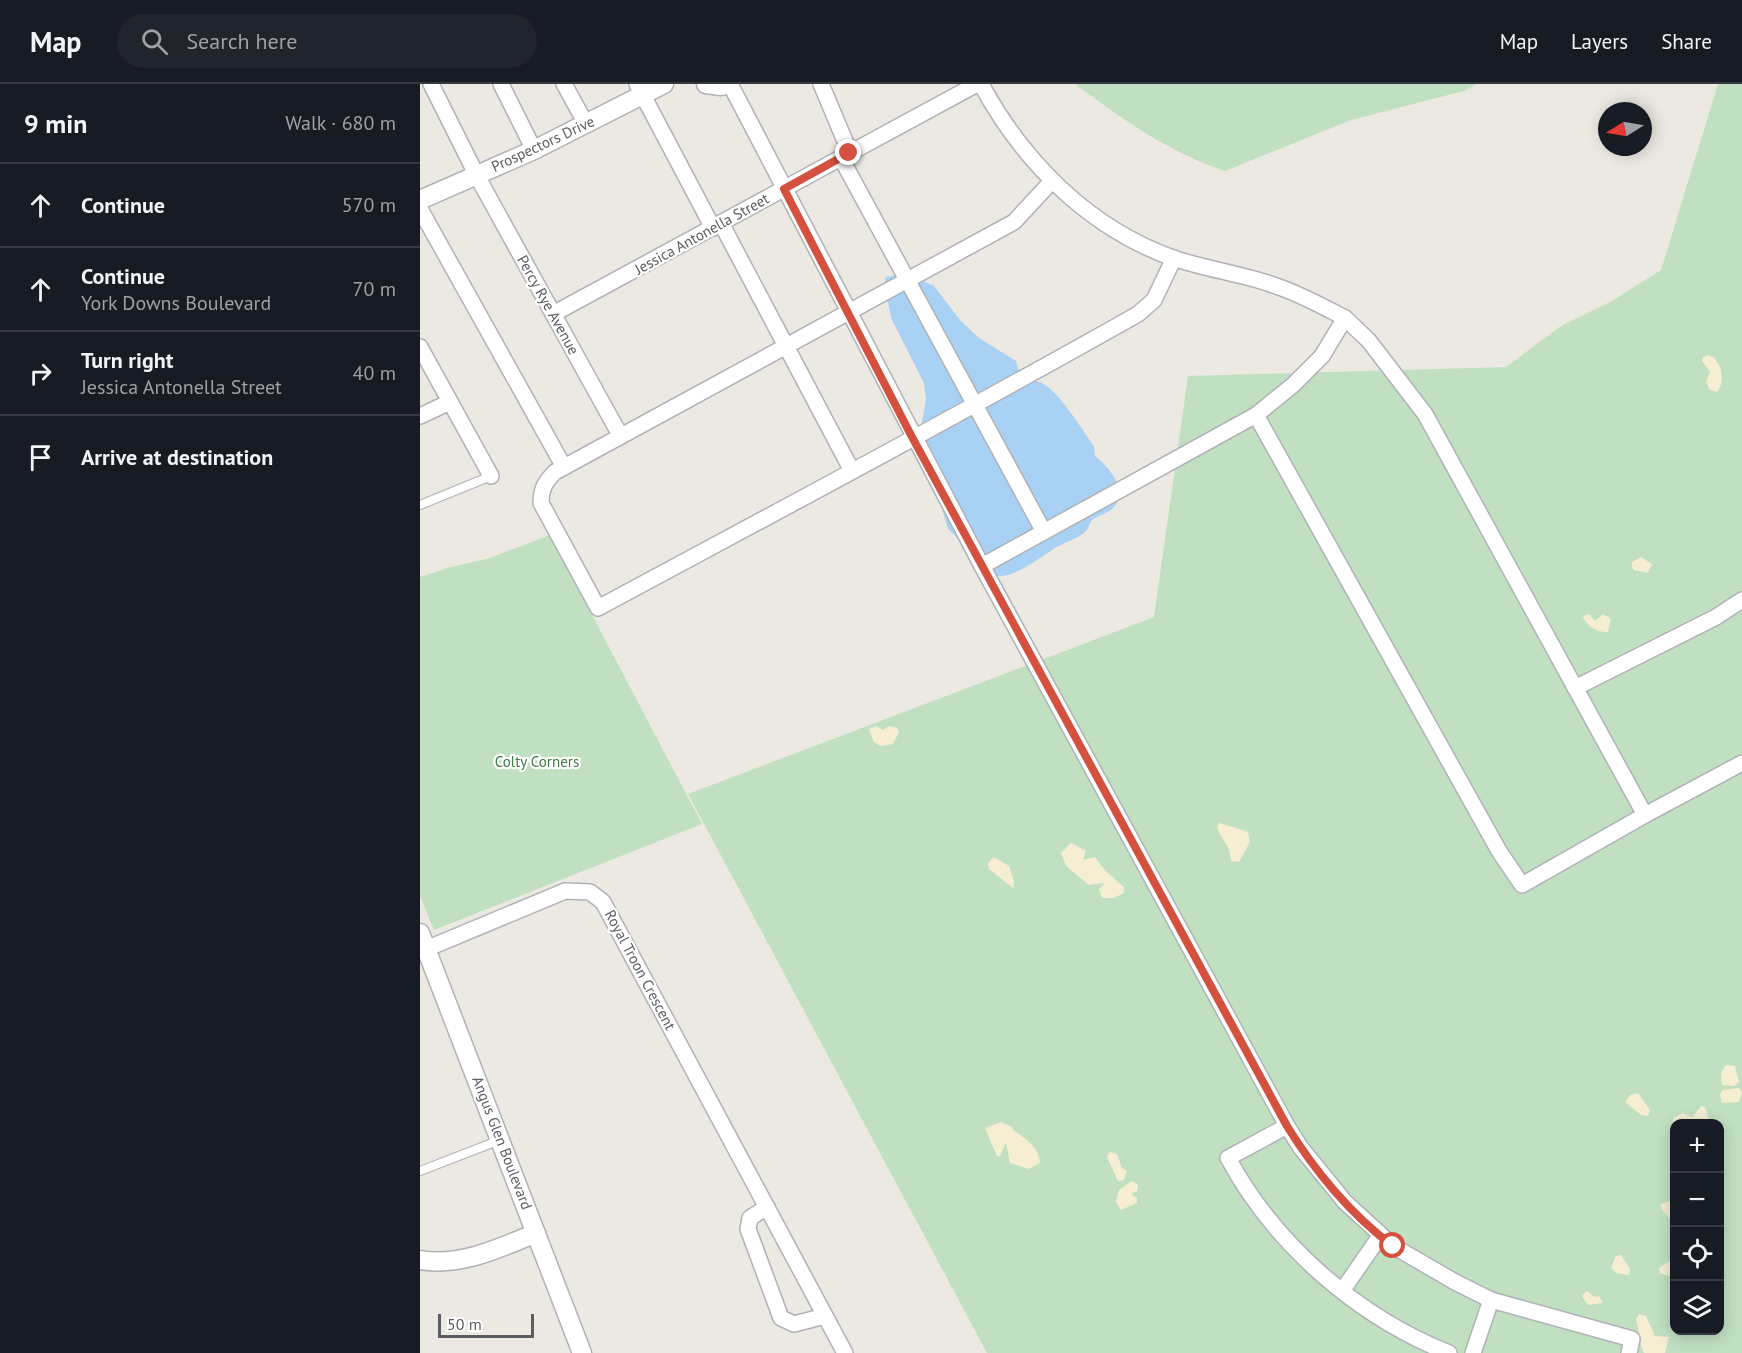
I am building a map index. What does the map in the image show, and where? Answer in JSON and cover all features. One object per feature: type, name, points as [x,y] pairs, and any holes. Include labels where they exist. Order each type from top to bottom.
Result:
[{"type":"street","name":"Percy Rye Avenue","points":[[431,84],[477,176],[620,435]]},
{"type":"street","points":[[501,84],[534,150]]},
{"type":"street","points":[[564,84],[586,124]]},
{"type":"street","name":"Prospectors Drive","points":[[420,200],[534,150],[586,124],[640,89],[664,84]]},
{"type":"street","points":[[706,84],[721,86],[729,84],[912,437],[1301,1148],[1345,1202],[1380,1236],[1455,1282],[1491,1300],[1632,1339],[1629,1353]]},
{"type":"street","points":[[820,84],[845,156],[908,280],[1044,532]]},
{"type":"street","points":[[979,84],[1012,134],[1052,181],[1082,207],[1116,230],[1174,258],[1278,286],[1345,318],[1369,341],[1425,414],[1645,815]]},
{"type":"street","name":"Jessica Antonella Street","points":[[554,314],[979,84]]},
{"type":"street","points":[[640,89],[852,471]]},
{"type":"street","points":[[1052,181],[1021,217],[620,435],[564,467],[546,481],[541,492],[541,503],[598,609],[912,437],[976,406],[1138,314],[1154,300],[1174,258]]},
{"type":"street","points":[[420,209],[564,467]]},
{"type":"street","points":[[982,566],[1256,415],[1293,385],[1322,356],[1345,318]]},
{"type":"street","points":[[420,347],[491,476]]},
{"type":"street","points":[[420,416],[450,402]]},
{"type":"street","points":[[1256,415],[1499,851],[1522,885],[1742,763]]},
{"type":"street","points":[[1575,688],[1716,616],[1742,600]]},
{"type":"street","name":"Royal Troon Crescent","points":[[423,941],[565,891],[590,892],[603,902],[845,1353]]},
{"type":"street","name":"Angus Glen Boulevard","points":[[423,941],[502,1139],[582,1353]]},
{"type":"street","points":[[1287,1126],[1228,1158],[1244,1188],[1296,1251],[1342,1291],[1412,1338],[1449,1353]]},
{"type":"street","points":[[767,1208],[750,1218],[748,1229],[781,1318],[794,1324],[825,1316]]},
{"type":"street","points":[[420,1260],[448,1261],[473,1257],[536,1233]]},
{"type":"street","points":[[1342,1291],[1380,1236]]},
{"type":"street","points":[[1473,1353],[1491,1300]]},
{"type":"lane","points":[[420,505],[491,476]]},
{"type":"lane","points":[[420,1171],[502,1139]]},
{"type":"green space","points":[[1075,84],[1477,84],[1464,91],[1351,120],[1225,171],[1166,145]]},
{"type":"green space","points":[[1718,84],[1742,84],[1742,1353],[987,1353],[688,794],[1154,617],[1188,376],[1506,367],[1561,326],[1612,301],[1661,270]]},
{"type":"green space","name":"Colty Corners","points":[[550,535],[702,824],[434,930],[420,896],[420,577],[487,559]]},
{"type":"sand","points":[[1709,355],[1720,366],[1722,377],[1717,392],[1710,390],[1706,382],[1710,372],[1702,361],[1703,357]]},
{"type":"sand","points":[[1641,557],[1652,564],[1648,573],[1634,570],[1632,567],[1632,562]]},
{"type":"sand","points":[[1589,614],[1595,621],[1603,614],[1611,619],[1608,632],[1596,630],[1589,625],[1583,616]]},
{"type":"sand","points":[[876,726],[883,730],[889,726],[897,728],[899,732],[893,744],[880,746],[874,742],[869,729]]},
{"type":"sand","points":[[1220,823],[1248,832],[1250,842],[1239,862],[1231,861],[1229,850],[1217,826]]},
{"type":"sand","points":[[1071,843],[1086,851],[1083,860],[1095,857],[1105,870],[1124,887],[1124,893],[1114,898],[1102,898],[1099,889],[1105,883],[1089,885],[1066,866],[1061,853]]},
{"type":"sand","points":[[994,857],[1009,866],[1014,881],[1013,888],[989,869],[988,863]]},
{"type":"sand","points":[[1726,1065],[1735,1066],[1739,1082],[1734,1086],[1722,1085],[1721,1073]]},
{"type":"sand","points":[[1739,1088],[1742,1092],[1739,1102],[1722,1103],[1720,1095],[1722,1090]]},
{"type":"sand","points":[[1638,1093],[1650,1110],[1648,1116],[1641,1115],[1625,1102],[1630,1095]]},
{"type":"sand","points":[[1701,1106],[1705,1107],[1709,1119],[1673,1118],[1683,1113],[1692,1117]]},
{"type":"sand","points":[[1001,1122],[1012,1127],[1031,1144],[1040,1163],[1029,1169],[1010,1163],[1006,1142],[1000,1156],[997,1156],[985,1128]]},
{"type":"sand","points":[[1110,1152],[1117,1154],[1122,1168],[1127,1171],[1124,1180],[1118,1181],[1107,1157]]},
{"type":"sand","points":[[1132,1181],[1138,1185],[1137,1191],[1131,1194],[1137,1198],[1137,1203],[1121,1210],[1116,1202],[1119,1190]]},
{"type":"sand","points":[[1670,1201],[1670,1219],[1662,1210],[1661,1204]]},
{"type":"sand","points":[[1621,1255],[1630,1269],[1629,1275],[1617,1273],[1611,1268],[1616,1256]]},
{"type":"sand","points":[[1670,1261],[1670,1275],[1660,1273],[1659,1268]]},
{"type":"sand","points":[[1586,1291],[1595,1297],[1599,1296],[1603,1303],[1588,1305],[1582,1296]]},
{"type":"sand","points":[[1639,1314],[1646,1316],[1655,1336],[1669,1337],[1665,1353],[1644,1353],[1636,1320]]},
{"type":"water","points":[[906,273],[934,286],[960,320],[979,338],[1016,361],[1018,369],[1031,375],[1034,381],[1042,383],[1058,397],[1094,446],[1095,456],[1111,472],[1118,486],[1118,500],[1114,507],[1093,519],[1087,530],[1011,574],[993,576],[978,570],[954,534],[948,529],[920,433],[926,399],[924,383],[892,320],[884,287],[886,277]]},
{"type":"route","points":[[849,153],[784,189],[912,437],[1287,1126],[1301,1148],[1345,1202],[1393,1246]]}]
